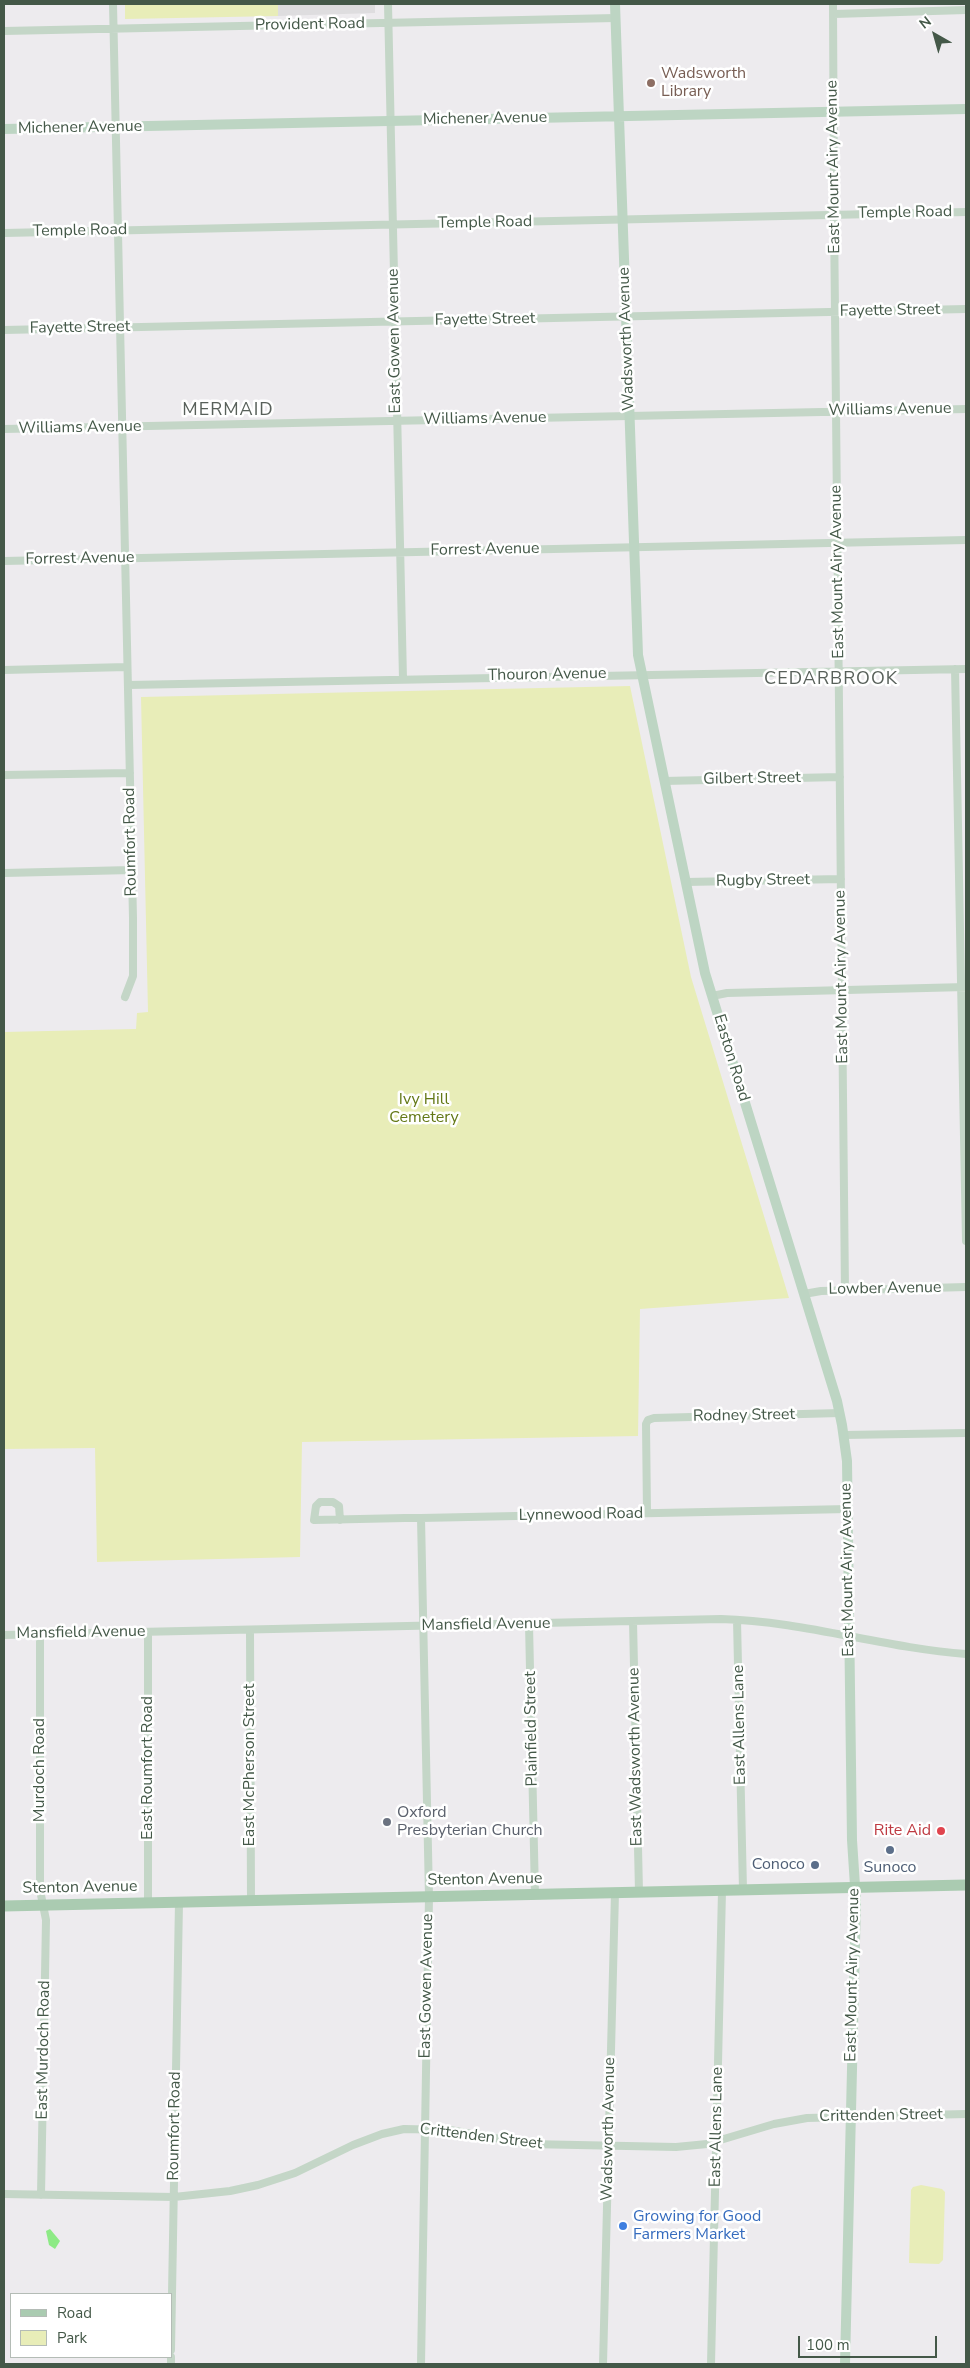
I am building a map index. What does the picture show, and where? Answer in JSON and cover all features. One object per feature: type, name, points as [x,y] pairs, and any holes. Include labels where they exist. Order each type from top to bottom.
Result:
[{"type":"main road","name":"Wadsworth Avenue","points":[[615,4],[633,547],[637,642],[642,674]]},
{"type":"main road","name":"Michener Avenue","points":[[4,129],[966,109]]},
{"type":"main road","name":"Easton Road","points":[[642,674],[712,996],[840,1413],[844,1435]]},
{"type":"main road","name":"East Mount Airy Avenue","points":[[844,1435],[848,1509],[852,1840],[855,1888],[845,2364]]},
{"type":"main road","name":"Stenton Avenue","points":[[4,1906],[966,1885]]},
{"type":"street","points":[[113,4],[128,685]]},
{"type":"street","name":"East Gowen Avenue","points":[[388,4],[402,679]]},
{"type":"street","name":"East Mount Airy Avenue","points":[[834,4],[833,111],[845,1290]]},
{"type":"street","points":[[834,14],[966,10]]},
{"type":"street","name":"Provident Road","points":[[4,31],[616,18]]},
{"type":"street","name":"Temple Road","points":[[4,233],[966,212]]},
{"type":"street","name":"Fayette Street","points":[[4,330],[966,310]]},
{"type":"street","name":"Williams Avenue","points":[[4,429],[966,408]]},
{"type":"street","name":"Forrest Avenue","points":[[4,561],[966,540]]},
{"type":"street","points":[[4,670],[128,668]]},
{"type":"street","points":[[955,669],[964,987],[966,1241]]},
{"type":"street","name":"Thouron Avenue","points":[[128,685],[966,669]]},
{"type":"street","name":"Roumfort Road","points":[[125,997],[133,976],[128,685]]},
{"type":"street","points":[[4,775],[130,773]]},
{"type":"street","name":"Gilbert Street","points":[[664,781],[840,778]]},
{"type":"street","points":[[4,873],[132,870]]},
{"type":"street","name":"Rugby Street","points":[[686,882],[841,879]]},
{"type":"street","points":[[712,996],[727,993],[964,987]]},
{"type":"street","name":"Lowber Avenue","points":[[804,1294],[845,1290],[966,1287]]},
{"type":"street","name":"Rodney Street","points":[[647,1513],[646,1424],[648,1420],[654,1418],[840,1413]]},
{"type":"street","points":[[844,1435],[966,1433]]},
{"type":"street","name":"Lynnewood Road","points":[[340,1520],[339,1506],[330,1501],[320,1502],[316,1506],[314,1520],[340,1520],[848,1509]]},
{"type":"street","name":"East Gowen Avenue","points":[[421,1518],[429,1897],[421,2364]]},
{"type":"street","name":"Mansfield Avenue","points":[[4,1635],[738,1620],[776,1624],[918,1649],[966,1654]]},
{"type":"street","name":"East Allens Lane","points":[[738,1620],[743,1890]]},
{"type":"street","name":"East Wadsworth Avenue","points":[[633,1621],[639,1892]]},
{"type":"street","name":"Plainfield Street","points":[[529,1624],[535,1895]]},
{"type":"street","name":"East McPherson Street","points":[[250,1630],[251,1901]]},
{"type":"street","name":"East Roumfort Road","points":[[148,1632],[148,1903]]},
{"type":"street","name":"Murdoch Road","points":[[40,1634],[40,1890],[43,1906]]},
{"type":"street","name":"East Allens Lane","points":[[711,2364],[722,1891]]},
{"type":"street","name":"Wadsworth Avenue","points":[[603,2364],[615,1893]]},
{"type":"street","name":"Roumfort Road","points":[[172,2299],[179,1902]]},
{"type":"street","name":"East Murdoch Road","points":[[41,2195],[46,1920],[43,1906]]},
{"type":"street","name":"Crittenden Street","points":[[4,2194],[174,2197],[215,2194],[258,2185],[295,2173],[372,2137],[396,2130],[425,2129],[464,2132],[528,2144],[676,2147],[716,2141],[796,2120],[966,2114]]},
{"type":"shaded area","points":[[278,4],[375,4],[375,13],[278,16]]},
{"type":"shaded area","points":[[50,2229],[60,2241],[55,2249],[49,2245],[46,2231]]},
{"type":"green space","points":[[125,4],[278,4],[278,16],[125,19]]},
{"type":"green space","name":"Ivy Hill Cemetery","points":[[630,686],[691,977],[789,1298],[640,1309],[638,1436],[302,1442],[300,1557],[97,1562],[95,1448],[4,1449],[4,1032],[136,1029],[137,1013],[148,1012],[141,697]]},
{"type":"green space","points":[[921,2185],[942,2189],[945,2192],[943,2260],[939,2264],[909,2263],[911,2190],[913,2187]]},
{"type":"place","name":"Wadsworth Library","points":[[651,83]]},
{"type":"place","name":"Oxford Presbyterian Church","points":[[387,1822]]},
{"type":"place","name":"Rite Aid","points":[[941,1831]]},
{"type":"place","name":"Sunoco","points":[[890,1850]]},
{"type":"place","name":"Conoco","points":[[815,1865]]},
{"type":"place","name":"Growing for Good Farmers Market","points":[[623,2226]]},
{"type":"district","name":"MERMAID","points":[[228,411]]},
{"type":"district","name":"CEDARBROOK","points":[[831,680]]}]
